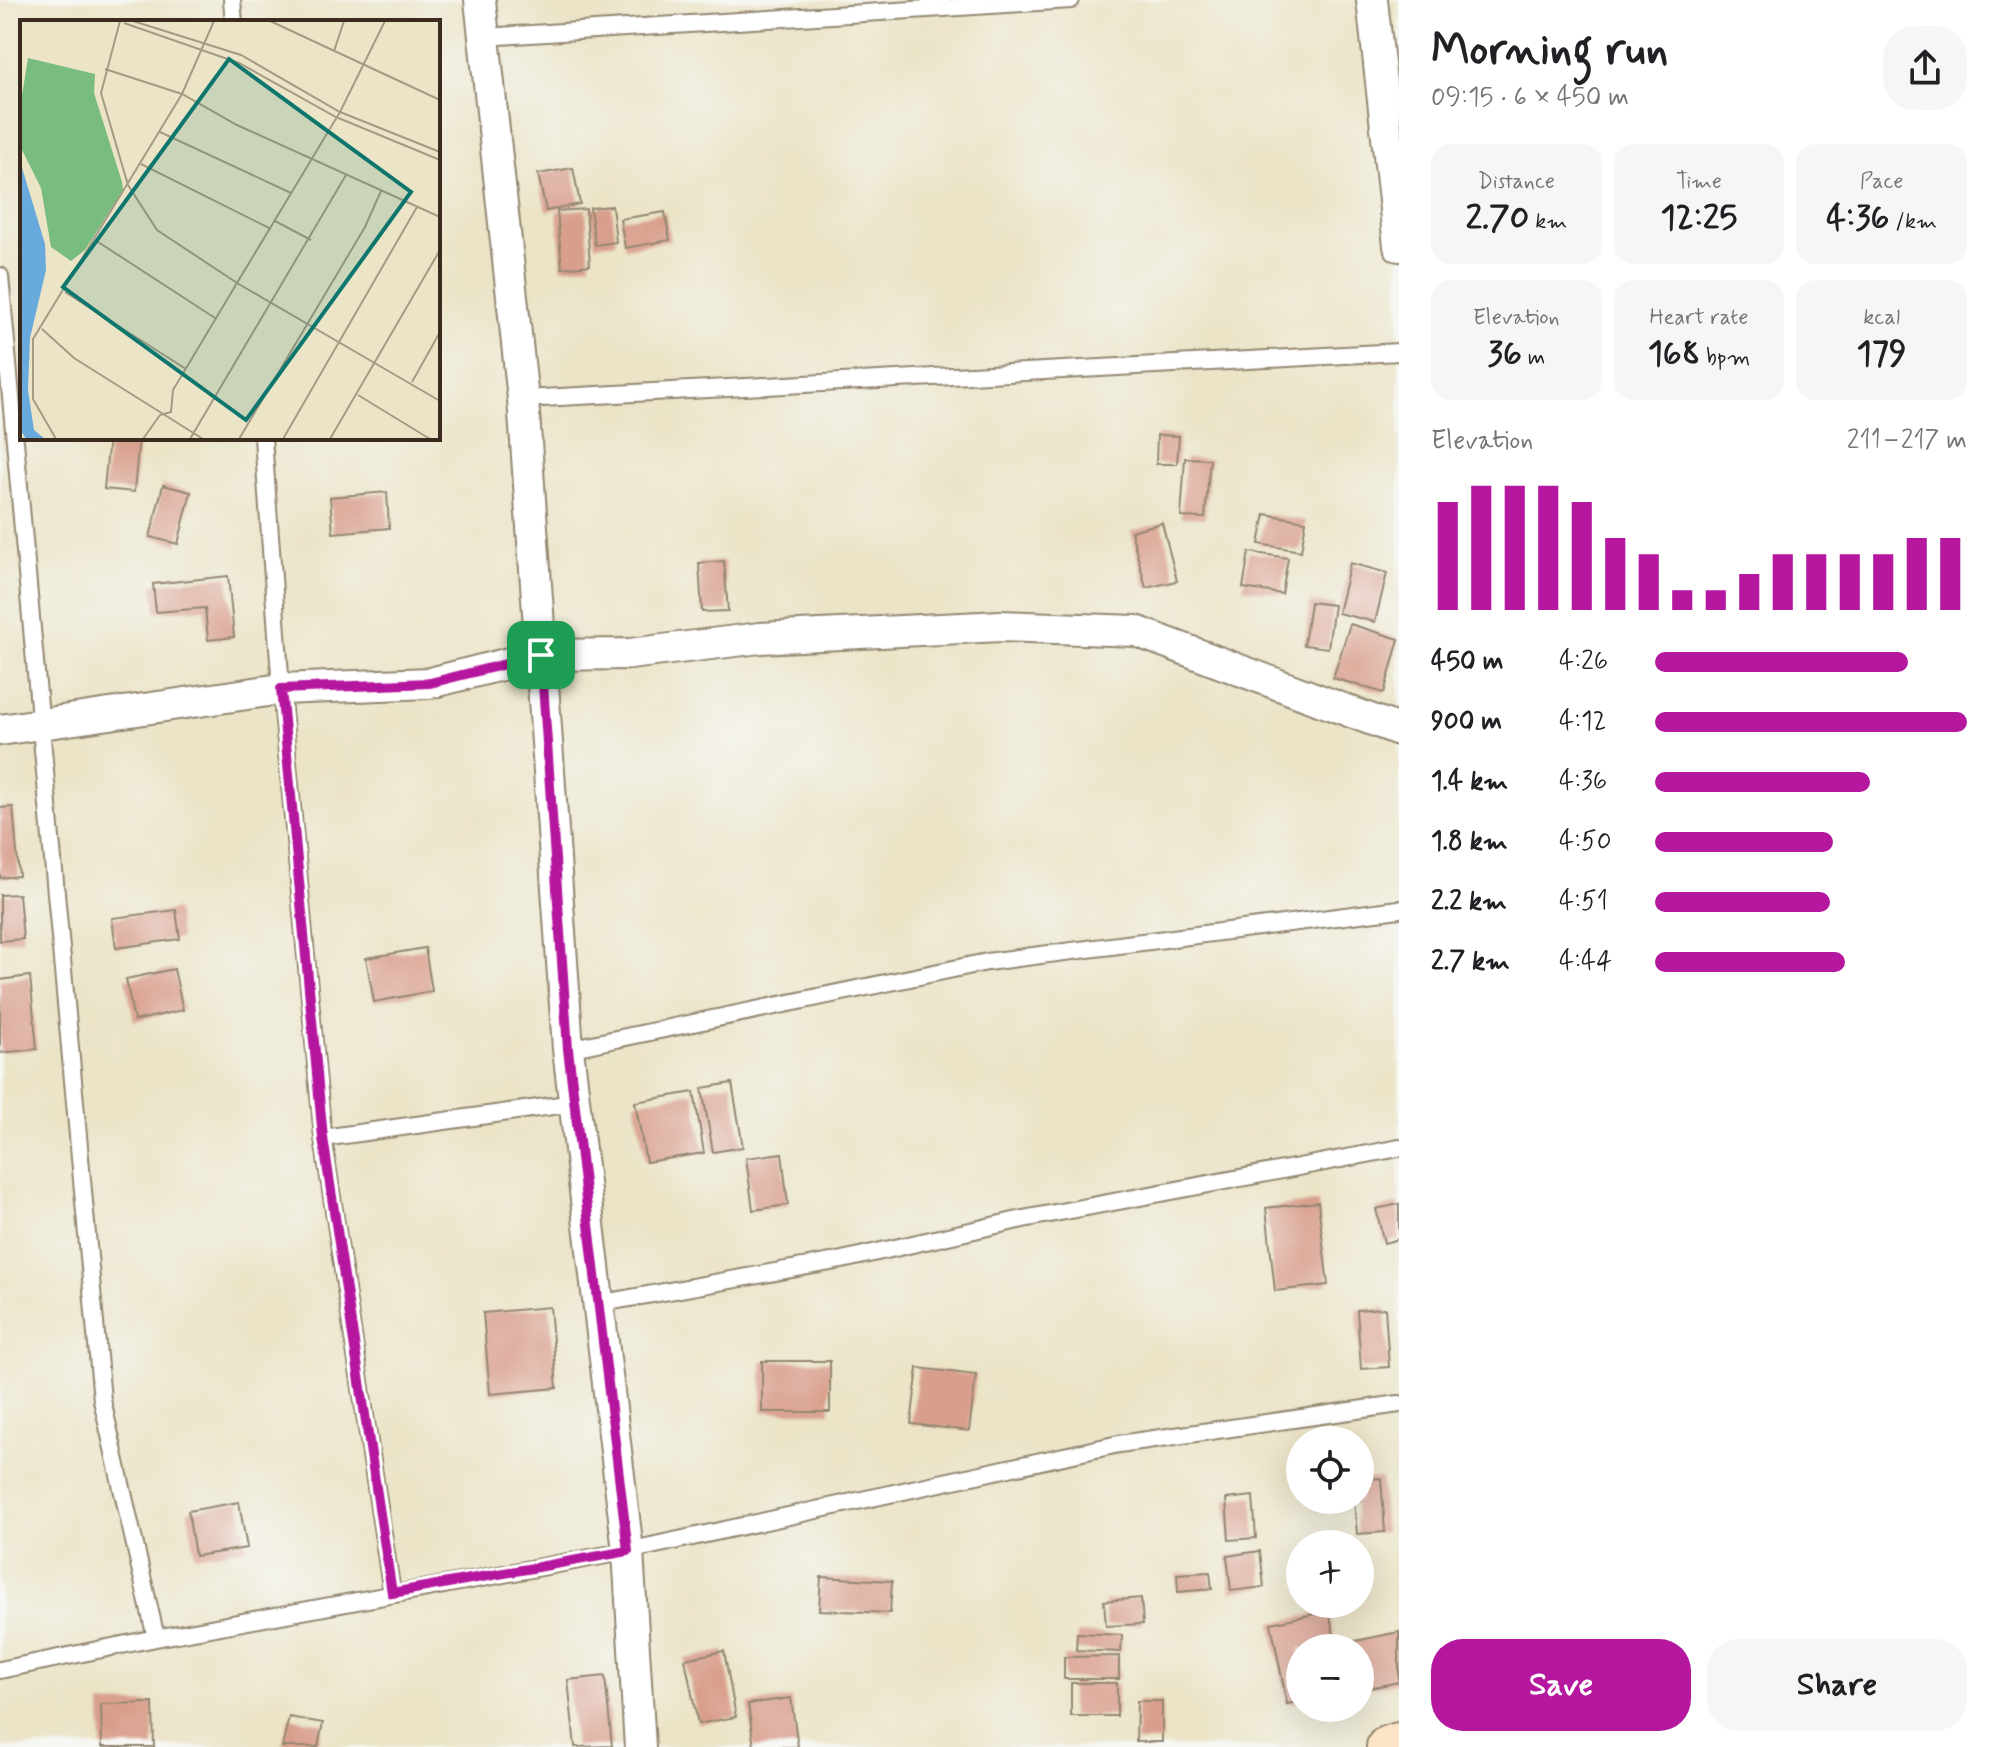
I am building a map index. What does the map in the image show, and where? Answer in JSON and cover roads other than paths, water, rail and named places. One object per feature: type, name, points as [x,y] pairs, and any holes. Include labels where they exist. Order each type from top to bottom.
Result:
[{"type":"main road","points":[[1388,1747],[1399,1744]]},
{"type":"street","points":[[480,0],[523,399],[568,1049],[628,1551],[640,1747]]},
{"type":"street","points":[[1372,0],[1399,246]]},
{"type":"street","points":[[0,730],[281,689],[430,683],[541,655],[630,654],[760,638],[1001,626],[1136,631],[1399,730]]},
{"type":"lane","points":[[232,0],[234,20]]},
{"type":"lane","points":[[483,37],[1071,0]]},
{"type":"lane","points":[[0,276],[102,1400],[156,1638]]},
{"type":"lane","points":[[523,399],[1399,352]]},
{"type":"lane","points":[[263,440],[281,689],[323,1138],[392,1593]]},
{"type":"lane","points":[[568,1049],[987,962],[1399,909]]},
{"type":"lane","points":[[323,1138],[574,1103]]},
{"type":"lane","points":[[597,1304],[842,1260],[1023,1219],[1399,1148]]},
{"type":"lane","points":[[0,1670],[392,1593],[628,1551],[1119,1444],[1399,1404]]}]
